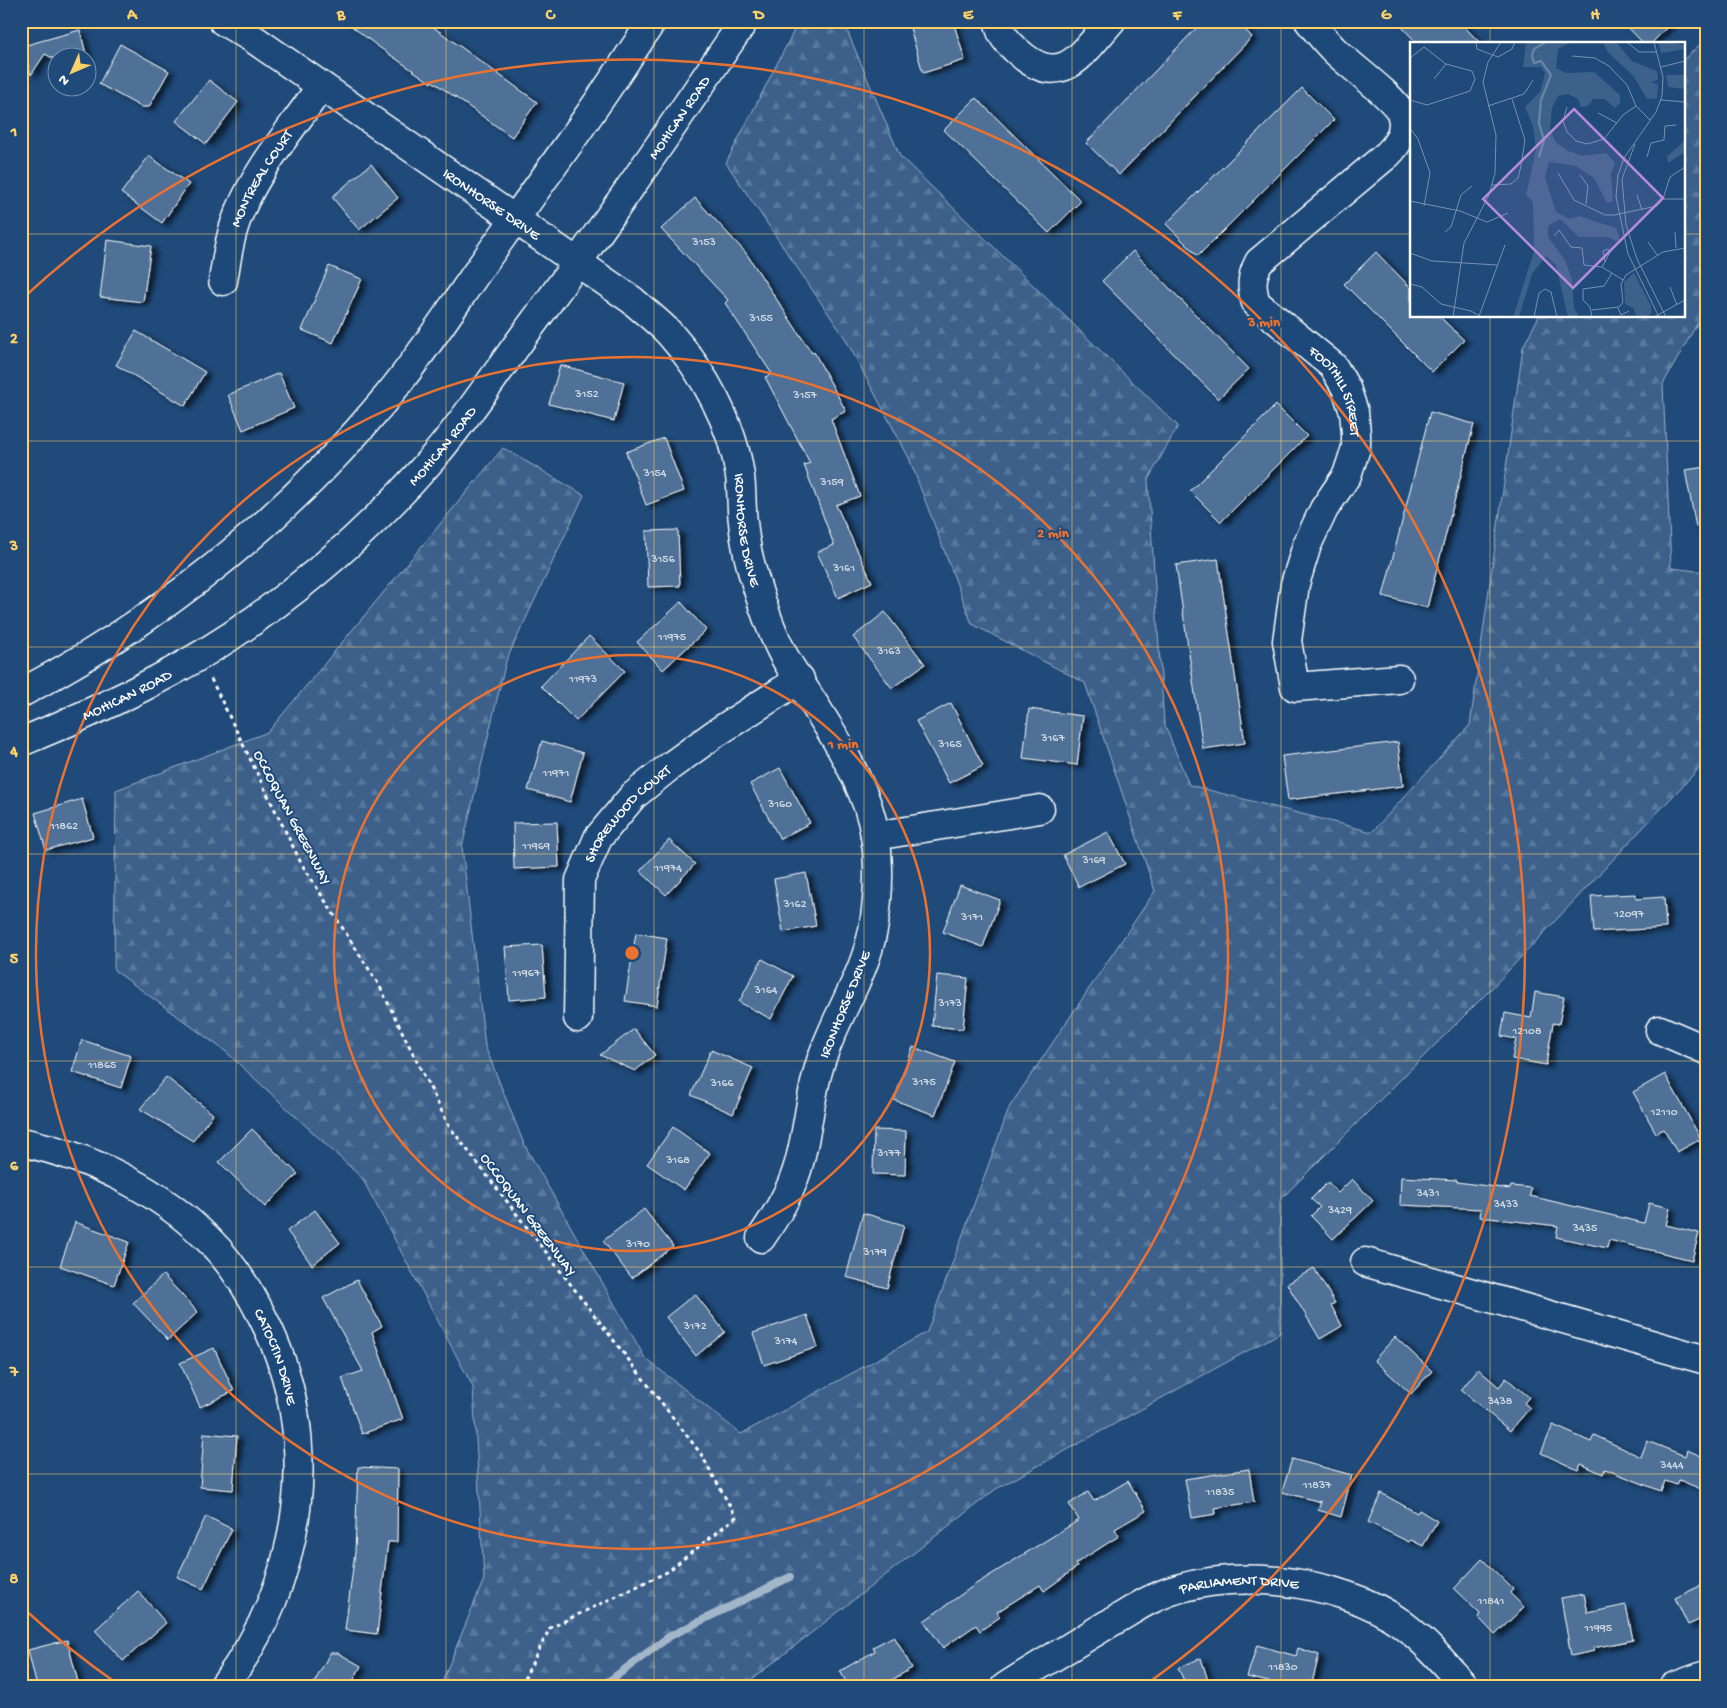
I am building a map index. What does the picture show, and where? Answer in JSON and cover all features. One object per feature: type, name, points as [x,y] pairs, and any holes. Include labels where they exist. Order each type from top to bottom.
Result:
[{"type":"street","name":"IRONHORSE DRIVE","points":[[223,21],[321,86],[632,300],[669,333],[695,366],[712,396],[729,434],[740,474],[742,521],[750,567],[768,621],[788,663],[800,679],[842,750],[869,808],[877,863],[877,902],[872,933],[858,978],[820,1062],[810,1099],[797,1170],[781,1209],[761,1238]]},
{"type":"street","points":[[21,693],[93,653],[159,609],[273,516],[333,458],[388,396],[440,326],[606,92],[652,21]]},
{"type":"street","name":"MOHICAN ROAD","points":[[21,742],[135,693],[200,656],[258,618],[316,571],[369,524],[432,460],[578,263],[744,21]]},
{"type":"street","points":[[999,21],[1004,38],[1030,63],[1045,68],[1061,68],[1076,62],[1111,21]]},
{"type":"street","name":"FOOTHILL STREET","points":[[1309,21],[1334,50],[1394,102],[1401,114],[1403,128],[1398,144],[1388,154],[1259,262],[1252,275],[1251,289],[1256,303],[1268,315],[1333,366],[1346,388],[1354,412],[1356,448],[1346,475],[1324,509],[1307,545],[1295,584],[1287,641],[1295,687],[1399,679]]},
{"type":"street","name":"MONTREAL COURT","points":[[223,281],[228,245],[240,210],[257,178],[321,86]]},
{"type":"street","name":"SHOREWOOD COURT","points":[[578,1018],[580,880],[598,838],[634,796],[669,767],[716,733],[800,679]]},
{"type":"street","points":[[874,836],[1040,808]]},
{"type":"street","points":[[1660,1030],[1706,1050]]},
{"type":"street","name":"CATOCTIN DRIVE","points":[[21,1142],[46,1147],[91,1162],[136,1185],[170,1208],[209,1240],[226,1260],[252,1297],[273,1336],[288,1379],[297,1422],[300,1467],[298,1504],[290,1550],[276,1594],[260,1629],[237,1669],[223,1687]]},
{"type":"street","points":[[1365,1262],[1706,1360]]},
{"type":"street","name":"PARLIAMENT DRIVE","points":[[1005,1687],[1155,1597],[1194,1586],[1225,1581],[1257,1579],[1320,1588],[1350,1598],[1387,1614],[1400,1622],[1436,1653],[1465,1687]]},
{"type":"street","points":[[1673,1687],[1706,1675]]},
{"type":"path","name":"OCCOQUAN GREENWAY","points":[[200,656],[232,726],[301,863],[379,985],[449,1126],[701,1454],[736,1517],[667,1572],[550,1628],[520,1687]]},
{"type":"green space","points":[[799,21],[843,21],[900,156],[1178,426],[1148,480],[1164,723],[1189,785],[1372,832],[1470,725],[1523,347],[1538,318],[1684,318],[1684,59],[1706,39],[1706,308],[1663,384],[1671,568],[1706,572],[1706,761],[1490,990],[1280,1200],[1280,1333],[996,1489],[751,1680],[745,1687],[440,1687],[484,1579],[473,1387],[362,1178],[225,1051],[114,970],[116,790],[268,732],[503,448],[584,495],[506,661],[462,847],[485,1046],[524,1144],[645,1358],[741,1434],[927,1332],[1010,1106],[1155,891],[1085,683],[972,624],[909,458],[845,338],[726,163]]},
{"type":"building","points":[[345,21],[425,21],[537,102],[512,137],[432,81],[431,83],[376,45]]},
{"type":"building","points":[[908,21],[953,21],[965,60],[923,73]]},
{"type":"building","points":[[1203,21],[1237,21],[1252,37],[1119,175],[1086,143]]},
{"type":"building","points":[[1396,21],[1459,21],[1479,42],[1416,42]]},
{"type":"building","points":[[1622,21],[1673,21],[1653,42],[1642,42]]},
{"type":"building","points":[[80,30],[84,48],[48,48],[48,56],[45,54],[31,75],[23,46]]},
{"type":"building","points":[[120,44],[169,71],[149,107],[141,107],[99,84]]},
{"type":"building","points":[[209,80],[238,102],[206,144],[176,121]]},
{"type":"building","points":[[1302,88],[1334,120],[1198,256],[1166,224]]},
{"type":"building","points":[[976,98],[1081,201],[1049,233],[944,130]]},
{"type":"building","points":[[149,156],[189,184],[162,223],[121,193]]},
{"type":"building","points":[[371,164],[398,198],[359,230],[332,197]]},
{"type":"building","points":[[695,198],[746,253],[812,353],[814,352],[846,411],[831,419],[860,496],[836,505],[872,582],[838,598],[817,552],[834,545],[804,465],[810,463],[765,377],[772,374],[725,303],[728,300],[661,229]]},
{"type":"building","points":[[107,240],[151,246],[143,302],[100,297]]},
{"type":"building","points":[[1133,251],[1249,369],[1218,399],[1102,281]]},
{"type":"building","points":[[1376,252],[1410,287],[1410,318],[1441,318],[1464,340],[1432,372],[1344,284]]},
{"type":"building","points":[[329,266],[362,279],[333,343],[302,330]]},
{"type":"building","points":[[136,331],[205,372],[185,406],[116,365]]},
{"type":"building","points":[[560,365],[624,382],[614,421],[549,404]]},
{"type":"building","points":[[279,373],[294,408],[243,430],[228,395]]},
{"type":"building","points":[[1276,405],[1307,436],[1221,522],[1190,491]]},
{"type":"building","points":[[1430,412],[1474,424],[1427,608],[1383,596]]},
{"type":"building","points":[[664,438],[684,491],[646,505],[626,452]]},
{"type":"building","points":[[1706,467],[1706,526],[1696,527],[1685,470]]},
{"type":"building","points":[[678,530],[680,586],[648,587],[646,531]]},
{"type":"building","points":[[1218,559],[1245,743],[1203,749],[1176,565]]},
{"type":"building","points":[[681,602],[706,630],[663,670],[637,642]]},
{"type":"building","points":[[885,612],[925,664],[892,688],[853,637]]},
{"type":"building","points":[[589,636],[625,671],[576,721],[541,686]]},
{"type":"building","points":[[951,703],[983,766],[949,783],[916,721]]},
{"type":"building","points":[[1029,709],[1083,716],[1077,765],[1023,758]]},
{"type":"building","points":[[542,741],[583,753],[570,802],[528,790]]},
{"type":"building","points":[[1398,742],[1403,786],[1288,800],[1282,756]]},
{"type":"building","points":[[780,768],[810,823],[780,839],[750,784]]},
{"type":"building","points":[[82,799],[93,837],[46,850],[35,813]]},
{"type":"building","points":[[557,822],[559,867],[514,869],[513,823]]},
{"type":"building","points":[[1108,832],[1125,864],[1079,887],[1063,855]]},
{"type":"building","points":[[669,840],[695,864],[666,895],[640,871]]},
{"type":"building","points":[[806,873],[816,926],[783,932],[774,879]]},
{"type":"building","points":[[960,885],[1000,900],[983,947],[943,932]]},
{"type":"building","points":[[1636,894],[1636,899],[1664,897],[1666,928],[1594,932],[1591,896]]},
{"type":"building","points":[[636,933],[667,938],[657,1006],[625,1001]]},
{"type":"building","points":[[542,945],[546,997],[509,1000],[505,947]]},
{"type":"building","points":[[762,959],[793,976],[771,1019],[739,1002]]},
{"type":"building","points":[[937,975],[968,978],[963,1029],[932,1026]]},
{"type":"building","points":[[1535,992],[1564,997],[1559,1024],[1553,1023],[1546,1065],[1512,1059],[1516,1039],[1501,1036],[1505,1013],[1531,1018]]},
{"type":"building","points":[[634,1029],[655,1055],[635,1071],[600,1055]]},
{"type":"building","points":[[82,1040],[131,1056],[121,1088],[72,1072]]},
{"type":"building","points":[[913,1047],[955,1062],[935,1115],[894,1100]]},
{"type":"building","points":[[711,1050],[753,1068],[733,1114],[691,1095]]},
{"type":"building","points":[[1665,1074],[1701,1139],[1677,1152],[1664,1129],[1656,1133],[1633,1092]]},
{"type":"building","points":[[166,1077],[213,1114],[193,1141],[140,1109]]},
{"type":"building","points":[[673,1127],[710,1153],[684,1190],[647,1164]]},
{"type":"building","points":[[252,1129],[298,1174],[265,1207],[219,1162]]},
{"type":"building","points":[[874,1130],[906,1131],[905,1175],[873,1174]]},
{"type":"building","points":[[1401,1177],[1457,1180],[1457,1182],[1510,1189],[1511,1186],[1531,1188],[1530,1196],[1644,1223],[1649,1203],[1670,1208],[1666,1225],[1699,1233],[1692,1260],[1609,1240],[1607,1248],[1556,1237],[1558,1226],[1480,1217],[1481,1209],[1400,1205]]},
{"type":"building","points":[[1352,1179],[1373,1201],[1333,1239],[1311,1216],[1320,1207],[1311,1199],[1328,1182],[1338,1193]]},
{"type":"building","points":[[644,1209],[673,1246],[632,1278],[603,1241]]},
{"type":"building","points":[[315,1210],[340,1243],[312,1265],[287,1231]]},
{"type":"building","points":[[863,1213],[904,1225],[887,1288],[846,1277]]},
{"type":"building","points":[[75,1222],[129,1242],[114,1285],[60,1266]]},
{"type":"building","points":[[1314,1268],[1335,1303],[1331,1305],[1342,1326],[1320,1339],[1287,1284]]},
{"type":"building","points":[[163,1275],[198,1312],[168,1340],[133,1303]]},
{"type":"building","points":[[357,1280],[382,1326],[372,1332],[403,1419],[362,1434],[342,1378],[363,1371],[323,1298]]},
{"type":"building","points":[[695,1294],[725,1332],[696,1356],[666,1317]]},
{"type":"building","points":[[807,1315],[818,1347],[764,1365],[753,1333]]},
{"type":"building","points":[[1395,1337],[1432,1371],[1411,1394],[1374,1360]]},
{"type":"building","points":[[214,1348],[234,1391],[200,1407],[180,1363]]},
{"type":"building","points":[[1478,1369],[1499,1387],[1506,1378],[1529,1397],[1524,1403],[1530,1408],[1510,1431],[1461,1390]]},
{"type":"building","points":[[1553,1425],[1591,1442],[1594,1435],[1641,1457],[1647,1441],[1685,1456],[1687,1450],[1706,1458],[1706,1491],[1679,1480],[1677,1485],[1665,1481],[1661,1491],[1605,1469],[1603,1474],[1581,1464],[1578,1470],[1541,1453]]},
{"type":"building","points":[[204,1433],[237,1436],[233,1490],[200,1487]]},
{"type":"building","points":[[1292,1459],[1352,1475],[1341,1517],[1318,1510],[1321,1502],[1282,1492]]},
{"type":"building","points":[[358,1467],[398,1469],[397,1542],[388,1542],[377,1634],[345,1630],[355,1552]]},
{"type":"building","points":[[1249,1469],[1254,1502],[1215,1508],[1216,1514],[1192,1518],[1185,1479]]},
{"type":"building","points":[[1128,1481],[1146,1511],[1115,1529],[1119,1536],[1075,1564],[1077,1567],[1044,1591],[1040,1585],[997,1612],[1000,1617],[980,1631],[976,1625],[943,1648],[924,1621],[976,1584],[1079,1520],[1069,1504],[1088,1492],[1094,1501]]},
{"type":"building","points":[[1381,1493],[1417,1513],[1419,1510],[1437,1521],[1423,1546],[1411,1540],[1409,1542],[1368,1522]]},
{"type":"building","points":[[206,1516],[232,1529],[203,1589],[177,1577]]},
{"type":"building","points":[[1482,1559],[1513,1589],[1510,1593],[1524,1607],[1495,1635],[1478,1617],[1480,1614],[1454,1589]]},
{"type":"building","points":[[1706,1583],[1706,1617],[1688,1625],[1675,1598]]},
{"type":"building","points":[[138,1591],[166,1623],[123,1661],[95,1630]]},
{"type":"building","points":[[1584,1594],[1588,1613],[1626,1605],[1633,1640],[1593,1648],[1594,1651],[1571,1656],[1561,1598]]},
{"type":"building","points":[[894,1636],[912,1668],[880,1687],[849,1687],[840,1671],[875,1651],[873,1647]]},
{"type":"building","points":[[67,1640],[78,1682],[60,1687],[37,1687],[28,1650]]},
{"type":"building","points":[[1257,1645],[1296,1656],[1298,1648],[1319,1655],[1311,1687],[1291,1687],[1247,1677]]},
{"type":"building","points":[[330,1653],[338,1653],[361,1666],[350,1687],[312,1687]]},
{"type":"building","points":[[1201,1658],[1210,1687],[1187,1687],[1178,1668]]},
{"type":"waterway","points":[[601,1687],[670,1636],[790,1577]]}]
